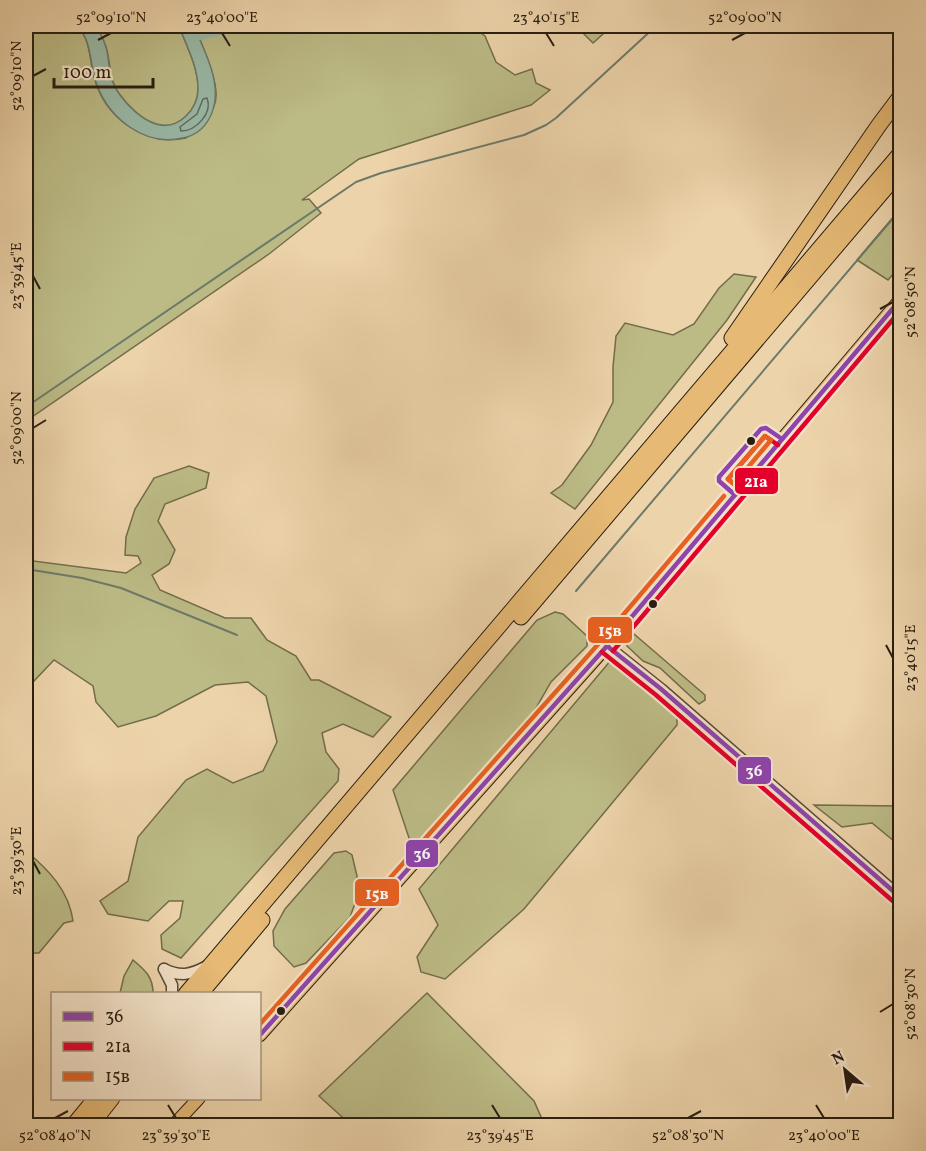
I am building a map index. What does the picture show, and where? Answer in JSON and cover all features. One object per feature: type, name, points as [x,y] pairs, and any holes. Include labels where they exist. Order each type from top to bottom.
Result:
[{"type":"highway","points":[[676,418],[900,97]]},
{"type":"highway","points":[[187,992],[900,154]]},
{"type":"highway","points":[[201,992],[900,171]]},
{"type":"highway","points":[[73,1125],[94,1100]]},
{"type":"highway","points":[[90,1125],[110,1100]]},
{"type":"main road","points":[[261,1034],[607,646],[900,300]]},
{"type":"main road","points":[[173,1125],[197,1100]]},
{"type":"street","points":[[607,646],[662,689],[900,897]]},
{"type":"street","points":[[172,992],[172,985],[164,969],[174,974],[188,974],[212,963]]},
{"type":"shaded area","points":[[26,26],[77,26],[85,37],[94,77],[107,105],[129,126],[156,138],[171,140],[186,138],[214,106],[216,98],[216,88],[206,54],[194,26],[248,26],[251,30],[270,26],[471,26],[485,36],[496,62],[515,75],[532,69],[536,83],[550,90],[531,105],[359,159],[302,200],[309,199],[321,213],[269,254],[26,421]]},
{"type":"shaded area","points":[[96,26],[179,26],[194,64],[198,88],[195,103],[186,116],[172,124],[156,124],[131,108],[114,84],[106,48]]},
{"type":"shaded area","points":[[576,26],[612,26],[593,43]]},
{"type":"shaded area","points":[[900,209],[900,266],[888,280],[857,260]]},
{"type":"shaded area","points":[[734,274],[756,277],[727,320],[575,509],[551,493],[562,485],[591,445],[613,402],[616,336],[625,323],[673,335],[694,324],[719,288]]},
{"type":"shaded area","points":[[189,466],[209,473],[206,488],[165,504],[158,521],[175,550],[169,564],[152,575],[160,590],[225,618],[251,618],[267,640],[296,656],[311,680],[319,680],[391,717],[373,737],[343,724],[322,733],[326,752],[339,769],[338,781],[181,958],[162,949],[161,935],[180,918],[183,901],[169,901],[148,921],[108,914],[100,901],[128,881],[138,837],[186,780],[207,769],[233,783],[263,771],[277,742],[266,696],[248,682],[215,685],[156,716],[118,727],[96,702],[93,686],[54,660],[34,681],[26,675],[26,560],[126,573],[141,563],[138,556],[125,555],[126,537],[135,509],[154,478]]},
{"type":"shaded area","points":[[555,612],[563,614],[587,636],[587,646],[551,682],[532,715],[417,843],[410,841],[393,790],[537,620]]},
{"type":"shaded area","points":[[634,634],[705,695],[705,700],[699,704],[660,668],[643,661],[627,646],[628,640]]},
{"type":"shaded area","points":[[611,660],[677,716],[677,725],[524,909],[445,979],[421,972],[417,957],[438,925],[419,889]]},
{"type":"shaded area","points":[[814,805],[900,806],[900,846],[872,823],[842,827]]},
{"type":"shaded area","points":[[26,851],[57,882],[67,900],[73,921],[64,923],[39,953],[30,953],[26,945]]},
{"type":"shaded area","points":[[346,851],[352,855],[357,876],[357,898],[350,917],[306,963],[294,967],[274,946],[273,931],[285,909],[334,853]]},
{"type":"shaded area","points":[[133,960],[148,974],[153,992],[120,992],[124,976]]},
{"type":"shaded area","points":[[427,993],[534,1101],[542,1119],[549,1125],[351,1125],[319,1096]]},
{"type":"water","points":[[77,26],[96,26],[105,44],[116,90],[141,116],[156,124],[164,125],[179,121],[186,116],[195,103],[198,88],[196,72],[179,26],[194,26],[212,70],[214,82],[214,106],[205,125],[191,136],[168,140],[142,134],[119,119],[97,85],[86,39]]},
{"type":"waterway","points":[[192,38],[248,26]]},
{"type":"waterway","points":[[26,407],[356,182],[381,173],[524,135],[546,125],[656,26]]},
{"type":"waterway","points":[[576,591],[900,210]]},
{"type":"waterway","points":[[26,569],[82,578],[121,588],[237,635]]},
{"type":"transit line","name":"36","points":[[261,1034],[607,646],[900,300]]},
{"type":"transit line","name":"21а","points":[[613,651],[900,311]]},
{"type":"transit line","name":"36","points":[[735,495],[719,481],[719,477],[761,429],[766,428],[782,439]]},
{"type":"transit line","name":"21а","points":[[740,489],[728,479],[765,436],[778,445]]},
{"type":"transit line","name":"15в","points":[[765,436],[771,440],[734,484],[728,479],[765,436]]},
{"type":"transit line","name":"15в","points":[[261,1023],[601,641],[724,496]]},
{"type":"transit line","name":"36","points":[[607,646],[661,689],[900,897]]},
{"type":"transit line","name":"21а","points":[[602,652],[656,695],[895,903]]}]
